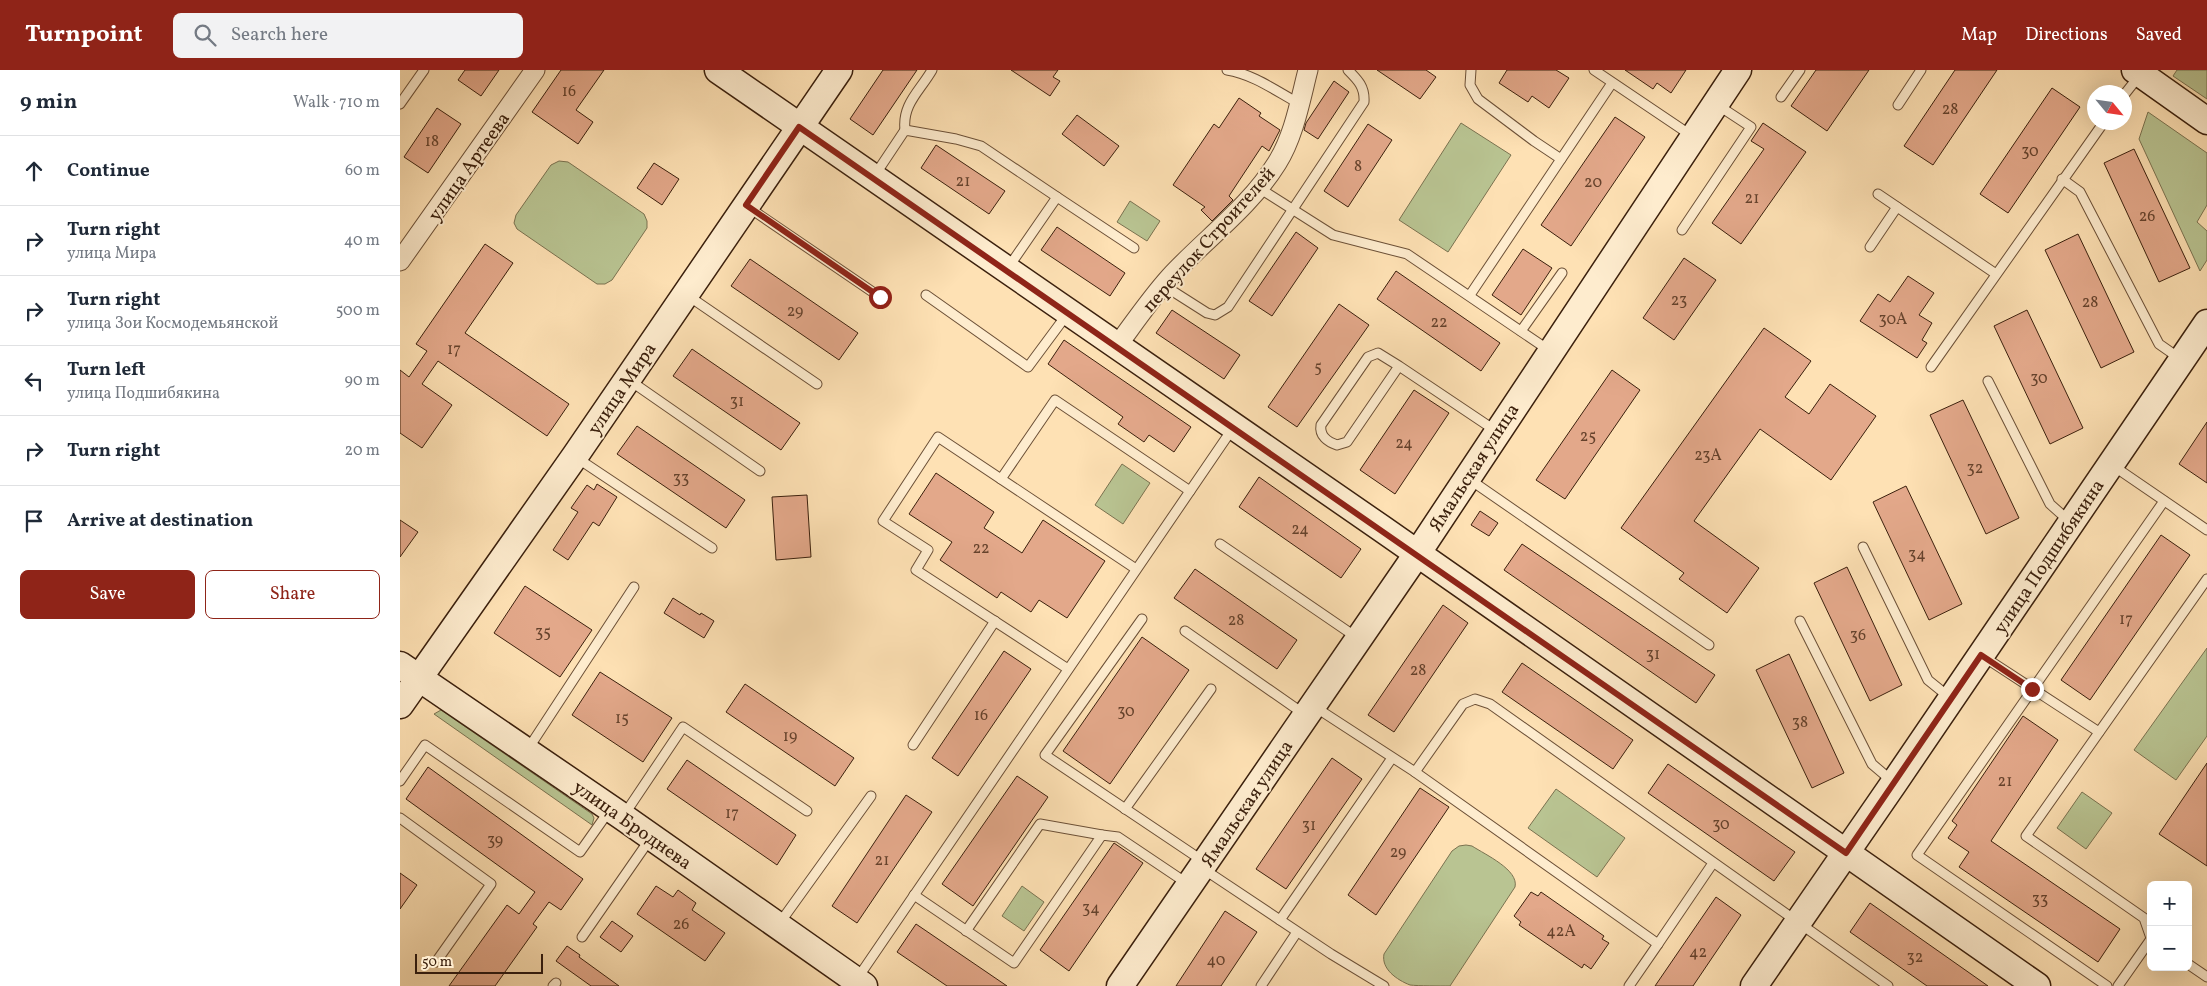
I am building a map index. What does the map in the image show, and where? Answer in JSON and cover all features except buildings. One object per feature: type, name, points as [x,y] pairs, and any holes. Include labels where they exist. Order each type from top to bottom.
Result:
[{"type":"street","name":"улица Артеева","points":[[400,261],[535,70]]},
{"type":"street","points":[[718,70],[2037,986]]},
{"type":"street","name":"улица Мира","points":[[400,705],[409,671],[575,456],[839,70]]},
{"type":"street","name":"переулок Строителей","points":[[1117,346],[1163,285],[1259,188],[1277,163],[1300,104],[1308,70]]},
{"type":"street","name":"Ямальская улица","points":[[1120,986],[1417,554],[1735,71]]},
{"type":"street","points":[[2147,76],[2207,121]]},
{"type":"street","name":"улица Подшибякина","points":[[1754,986],[2207,323]]},
{"type":"street","name":"улица Броднева","points":[[409,671],[652,837],[857,984]]},
{"type":"lane","points":[[400,104],[424,70]]},
{"type":"lane","points":[[873,178],[906,130],[904,117],[906,109],[932,70]]},
{"type":"lane","points":[[1226,70],[1252,77],[1300,104]]},
{"type":"lane","points":[[1163,285],[1207,313],[1215,315],[1228,307],[1364,102],[1365,92],[1362,84],[1348,70]]},
{"type":"lane","points":[[1471,70],[1470,85],[1478,98],[1534,141],[1561,158]]},
{"type":"lane","points":[[1594,70],[1693,136]]},
{"type":"lane","points":[[1781,97],[1800,70]]},
{"type":"lane","points":[[1898,105],[1922,70]]},
{"type":"lane","points":[[2132,88],[2147,76]]},
{"type":"lane","points":[[1470,295],[1612,83]]},
{"type":"lane","points":[[1682,230],[1751,127],[1715,104]]},
{"type":"lane","points":[[906,130],[956,139],[981,146],[1134,248]]},
{"type":"lane","points":[[1931,367],[2098,130]]},
{"type":"lane","points":[[2062,180],[2080,192],[2159,344],[2181,360]]},
{"type":"lane","points":[[1259,188],[1333,236],[1407,254],[1550,351]]},
{"type":"lane","points":[[1878,194],[1996,274]]},
{"type":"lane","points":[[1006,270],[1057,197]]},
{"type":"lane","points":[[746,205],[880,297]]},
{"type":"lane","points":[[1870,247],[1897,207]]},
{"type":"lane","points":[[1521,331],[1562,273]]},
{"type":"lane","points":[[685,294],[817,384]]},
{"type":"lane","points":[[926,295],[1028,367],[1068,313]]},
{"type":"lane","points":[[1399,366],[1347,442],[1337,445],[1323,437],[1320,430],[1321,425],[1368,357],[1378,353],[1399,366],[1497,432]]},
{"type":"lane","points":[[627,379],[760,471]]},
{"type":"lane","points":[[1988,381],[2050,504],[2071,523]]},
{"type":"lane","points":[[1001,479],[1056,400],[1190,491]]},
{"type":"lane","points":[[857,984],[914,895],[1233,428]]},
{"type":"lane","points":[[1068,669],[916,570],[928,550],[883,521],[938,437],[1136,569]]},
{"type":"lane","points":[[575,456],[712,548]]},
{"type":"lane","points":[[2111,464],[2207,529]]},
{"type":"lane","points":[[1467,478],[1709,645]]},
{"type":"lane","points":[[2107,986],[1917,855],[2164,501]]},
{"type":"lane","points":[[1220,544],[1358,639]]},
{"type":"lane","points":[[1863,547],[1928,680],[1951,698]]},
{"type":"lane","points":[[2147,927],[2144,918],[2026,836],[2207,580]]},
{"type":"lane","points":[[526,751],[634,587]]},
{"type":"lane","points":[[1142,619],[1045,755],[1126,809],[1199,872]]},
{"type":"lane","points":[[1800,621],[1872,764],[1894,783]]},
{"type":"lane","points":[[914,744],[995,622]]},
{"type":"lane","points":[[1185,631],[1309,710],[1414,772],[1658,944]]},
{"type":"lane","points":[[1981,655],[2099,732]]},
{"type":"lane","points":[[1126,809],[1211,689]]},
{"type":"lane","points":[[1414,772],[1463,704],[1475,699],[1490,704],[1888,986]]},
{"type":"lane","points":[[400,780],[425,745],[580,852],[617,813],[683,727],[807,811]]},
{"type":"lane","points":[[1280,920],[1392,758]]},
{"type":"lane","points":[[777,926],[872,796]]},
{"type":"lane","points":[[400,818],[491,884],[436,962]]},
{"type":"lane","points":[[966,931],[1040,824],[1118,837],[1199,872],[1280,920],[1384,986]]},
{"type":"lane","points":[[914,895],[1014,963],[1102,835]]},
{"type":"lane","points":[[582,938],[652,837]]},
{"type":"lane","points":[[1629,986],[1713,863]]},
{"type":"lane","points":[[1261,986],[1297,932]]},
{"type":"lane","points":[[2118,986],[2147,945]]},
{"type":"lane","points":[[2192,967],[2207,977]]},
{"type":"green space","points":[[2177,70],[2207,70],[2207,99],[2173,76]]},
{"type":"green space","points":[[2148,112],[2207,153],[2207,205],[2197,222],[2207,231],[2207,260],[2200,271],[2139,139]]},
{"type":"green space","points":[[1461,123],[1511,155],[1448,252],[1399,220]]},
{"type":"green space","points":[[559,161],[568,162],[644,214],[647,221],[647,228],[612,280],[605,284],[597,284],[517,229],[514,223],[516,215],[551,165]]},
{"type":"green space","points":[[1130,201],[1160,221],[1147,241],[1117,222]]},
{"type":"green space","points":[[1122,464],[1150,483],[1123,524],[1095,505]]},
{"type":"green space","points":[[2207,648],[2207,736],[2176,780],[2134,750]]},
{"type":"green space","points":[[441,710],[592,814],[594,818],[592,825],[434,714]]},
{"type":"green space","points":[[1556,789],[1625,838],[1597,877],[1528,828]]},
{"type":"green space","points":[[2082,792],[2112,813],[2086,849],[2057,828]]},
{"type":"green space","points":[[1459,846],[1472,846],[1493,858],[1507,869],[1515,881],[1515,887],[1450,986],[1410,985],[1395,977],[1387,969],[1384,954],[1452,851]]},
{"type":"green space","points":[[1022,886],[1044,902],[1024,931],[1002,916]]},
{"type":"route","points":[[880,297],[746,205],[799,127],[1233,428],[1381,528],[1846,853],[1981,655],[2032,689]]}]
